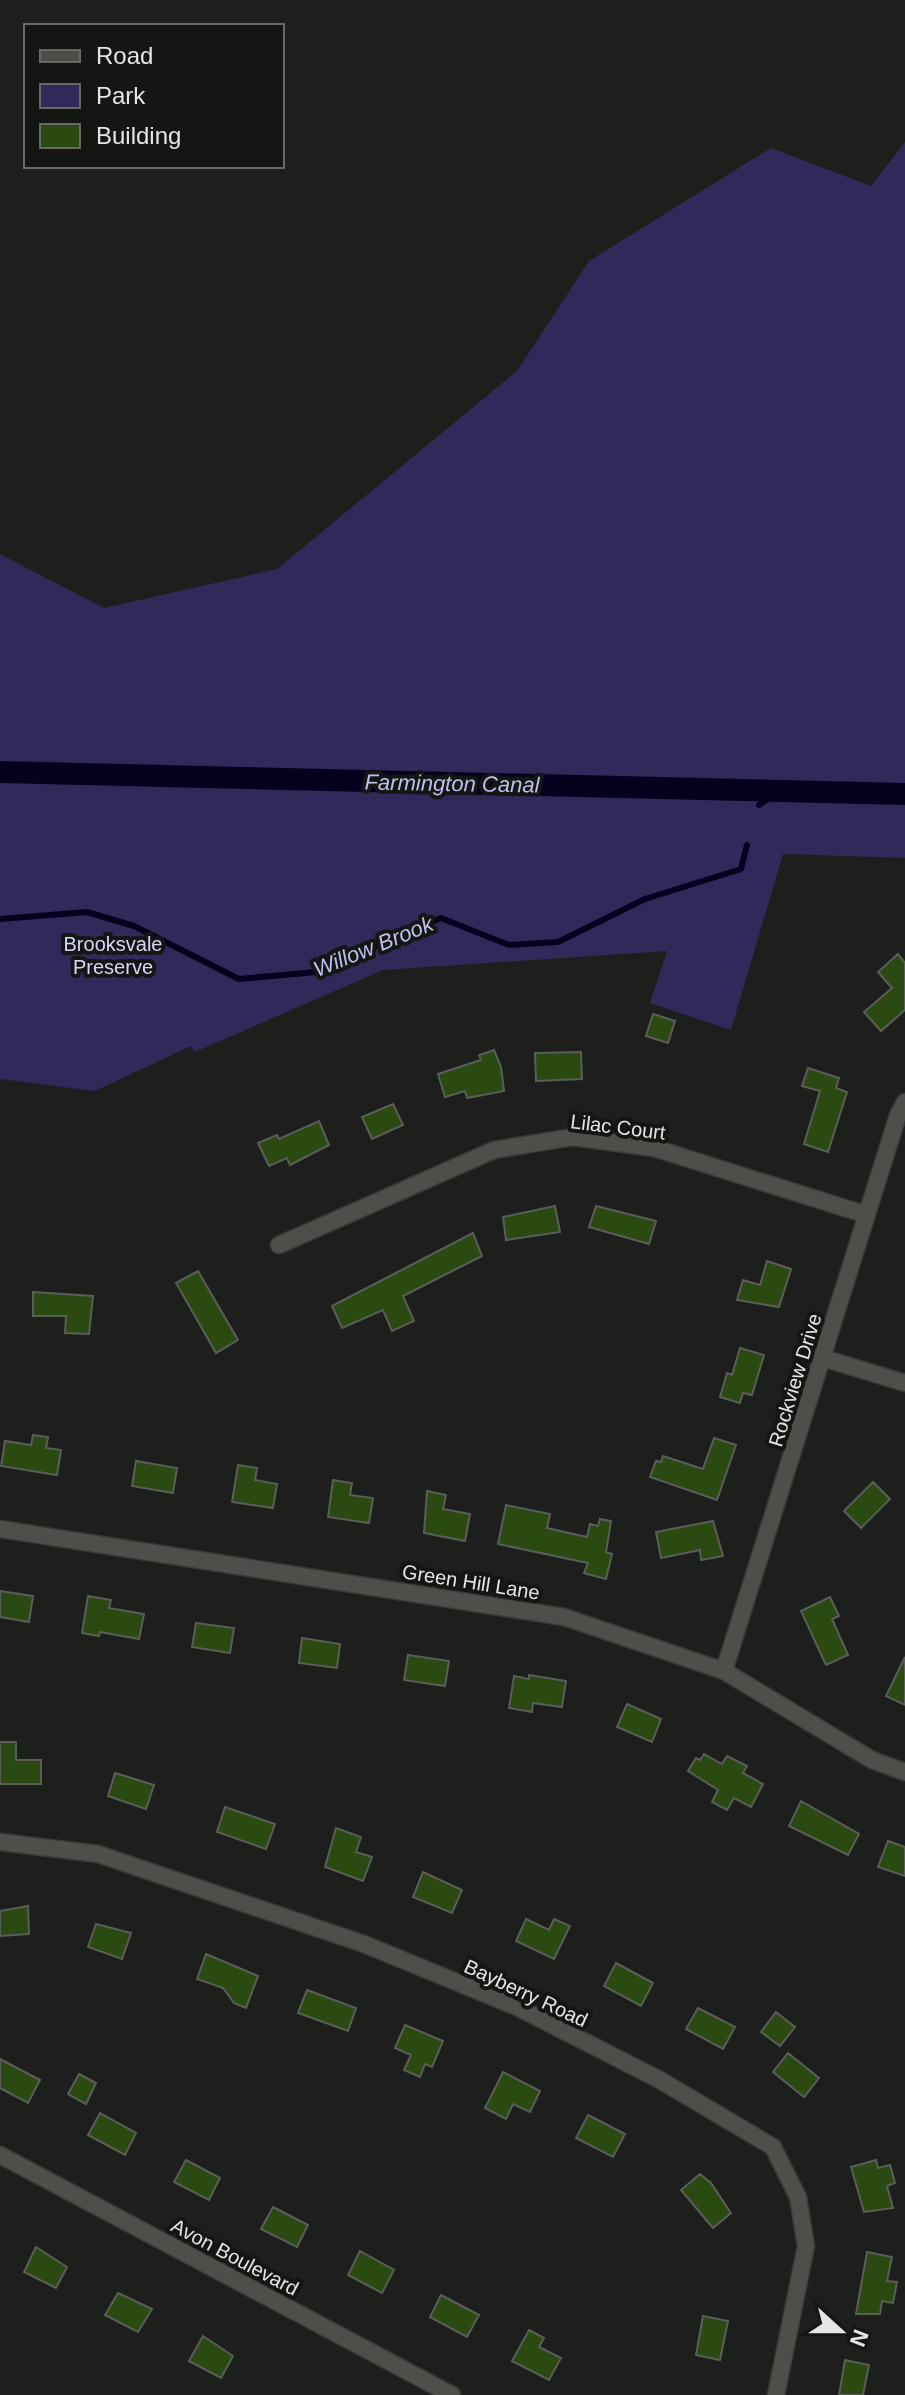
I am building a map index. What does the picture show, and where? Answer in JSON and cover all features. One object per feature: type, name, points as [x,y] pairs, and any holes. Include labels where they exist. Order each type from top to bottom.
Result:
[{"type":"street","name":"Rockview Drive","points":[[724,1671],[905,1102]]},
{"type":"street","name":"Lilac Court","points":[[279,1245],[494,1150],[573,1137],[654,1148],[867,1215]]},
{"type":"street","points":[[823,1358],[905,1383]]},
{"type":"street","name":"Green Hill Lane","points":[[0,1529],[564,1617],[724,1671],[872,1760],[905,1772]]},
{"type":"street","name":"Bayberry Road","points":[[0,1842],[98,1854],[364,1944],[517,2007],[660,2080],[773,2147],[798,2197],[806,2246],[776,2395]]},
{"type":"street","name":"Avon Boulevard","points":[[0,2155],[452,2395]]},
{"type":"green space","name":"Brooksvale Preserve","points":[[905,142],[905,858],[783,854],[731,1030],[650,1003],[667,951],[383,970],[195,1052],[191,1046],[95,1091],[0,1079],[0,554],[104,608],[277,569],[517,371],[589,261],[771,148],[871,186]]},
{"type":"building","points":[[898,954],[905,963],[905,1010],[881,1031],[864,1012],[892,988],[878,972]]},
{"type":"building","points":[[653,1014],[675,1021],[668,1043],[646,1036]]},
{"type":"building","points":[[494,1050],[501,1067],[504,1091],[467,1098],[465,1091],[445,1097],[438,1074],[481,1060],[479,1055]]},
{"type":"building","points":[[581,1052],[582,1079],[536,1081],[535,1053]]},
{"type":"building","points":[[808,1068],[839,1078],[836,1088],[847,1092],[828,1152],[804,1144],[820,1091],[802,1086]]},
{"type":"building","points":[[393,1104],[403,1125],[372,1139],[362,1117]]},
{"type":"building","points":[[319,1121],[329,1145],[290,1165],[287,1158],[269,1166],[258,1143],[277,1135],[279,1139]]},
{"type":"building","points":[[555,1206],[560,1232],[506,1240],[503,1217]]},
{"type":"building","points":[[596,1206],[656,1221],[649,1244],[589,1227]]},
{"type":"building","points":[[473,1233],[482,1256],[403,1296],[414,1321],[392,1331],[383,1310],[342,1328],[332,1306]]},
{"type":"building","points":[[767,1261],[791,1269],[779,1307],[737,1300],[743,1280],[760,1285]]},
{"type":"building","points":[[198,1271],[238,1340],[216,1353],[176,1283]]},
{"type":"building","points":[[33,1292],[93,1296],[89,1334],[65,1333],[66,1316],[33,1316]]},
{"type":"building","points":[[740,1348],[764,1355],[752,1395],[743,1393],[740,1403],[720,1397],[727,1373],[732,1375]]},
{"type":"building","points":[[33,1435],[48,1437],[46,1448],[61,1450],[57,1475],[1,1466],[5,1441],[31,1445]]},
{"type":"building","points":[[714,1438],[736,1445],[717,1500],[650,1477],[656,1461],[661,1462],[663,1456],[703,1469]]},
{"type":"building","points":[[136,1461],[177,1468],[173,1493],[132,1486]]},
{"type":"building","points":[[238,1465],[257,1468],[255,1480],[277,1484],[273,1508],[232,1502]]},
{"type":"building","points":[[333,1480],[352,1483],[350,1495],[373,1498],[369,1523],[328,1517]]},
{"type":"building","points":[[873,1482],[890,1499],[861,1528],[844,1511]]},
{"type":"building","points":[[427,1491],[446,1495],[443,1509],[470,1514],[465,1541],[424,1533]]},
{"type":"building","points":[[506,1505],[550,1514],[547,1528],[587,1537],[590,1524],[598,1526],[600,1519],[611,1521],[606,1552],[612,1554],[606,1579],[584,1573],[588,1563],[498,1544]]},
{"type":"building","points":[[713,1521],[723,1556],[701,1560],[700,1550],[661,1558],[656,1532]]},
{"type":"building","points":[[0,1591],[33,1596],[29,1622],[0,1617]]},
{"type":"building","points":[[88,1596],[111,1600],[109,1608],[144,1614],[139,1639],[100,1632],[99,1636],[82,1633]]},
{"type":"building","points":[[830,1597],[839,1616],[832,1619],[848,1655],[826,1665],[801,1611]]},
{"type":"building","points":[[196,1623],[234,1628],[230,1653],[192,1647]]},
{"type":"building","points":[[302,1638],[340,1644],[337,1668],[299,1663]]},
{"type":"building","points":[[408,1655],[449,1661],[445,1686],[404,1680]]},
{"type":"building","points":[[905,1657],[905,1705],[886,1696]]},
{"type":"building","points":[[529,1675],[566,1681],[562,1707],[533,1703],[532,1712],[509,1708],[514,1676],[529,1679]]},
{"type":"building","points":[[627,1704],[661,1719],[652,1742],[617,1727]]},
{"type":"building","points":[[0,1742],[16,1742],[16,1760],[41,1760],[41,1784],[0,1784]]},
{"type":"building","points":[[704,1754],[722,1764],[727,1756],[747,1766],[743,1773],[763,1784],[751,1807],[734,1798],[727,1810],[712,1802],[718,1790],[688,1771],[696,1758],[700,1760]]},
{"type":"building","points":[[115,1773],[154,1785],[146,1809],[108,1796]]},
{"type":"building","points":[[801,1801],[859,1834],[848,1855],[789,1826]]},
{"type":"building","points":[[225,1807],[275,1824],[266,1849],[217,1832]]},
{"type":"building","points":[[336,1828],[361,1837],[356,1852],[372,1857],[363,1881],[325,1867]]},
{"type":"building","points":[[888,1841],[905,1847],[905,1876],[878,1867]]},
{"type":"building","points":[[423,1872],[462,1890],[452,1913],[413,1897]]},
{"type":"building","points":[[28,1906],[29,1934],[0,1936],[0,1911]]},
{"type":"building","points":[[526,1919],[549,1930],[554,1919],[570,1926],[554,1959],[516,1941]]},
{"type":"building","points":[[96,1924],[131,1933],[122,1959],[88,1947]]},
{"type":"building","points":[[206,1954],[258,1976],[246,2008],[234,2003],[223,1988],[197,1979]]},
{"type":"building","points":[[616,1963],[653,1983],[641,2006],[604,1986]]},
{"type":"building","points":[[307,1990],[356,2008],[348,2031],[298,2013]]},
{"type":"building","points":[[698,2008],[735,2027],[723,2049],[686,2029]]},
{"type":"building","points":[[776,2012],[795,2027],[780,2046],[761,2032]]},
{"type":"building","points":[[405,2025],[443,2041],[432,2067],[425,2064],[420,2077],[404,2070],[411,2055],[395,2048]]},
{"type":"building","points":[[788,2053],[819,2078],[804,2097],[773,2072]]},
{"type":"building","points":[[0,2059],[40,2080],[28,2103],[0,2088]]},
{"type":"building","points":[[503,2072],[540,2091],[530,2112],[513,2104],[506,2119],[485,2108]]},
{"type":"building","points":[[79,2074],[96,2083],[86,2104],[68,2094]]},
{"type":"building","points":[[100,2113],[136,2133],[125,2155],[88,2135]]},
{"type":"building","points":[[588,2115],[625,2134],[613,2157],[576,2138]]},
{"type":"building","points":[[186,2160],[220,2178],[209,2200],[174,2182]]},
{"type":"building","points":[[876,2160],[878,2168],[890,2165],[895,2183],[887,2186],[893,2208],[864,2212],[851,2167]]},
{"type":"building","points":[[700,2174],[711,2183],[731,2213],[713,2228],[681,2190]]},
{"type":"building","points":[[273,2207],[308,2225],[297,2247],[261,2229]]},
{"type":"building","points":[[36,2247],[67,2267],[56,2288],[24,2272]]},
{"type":"building","points":[[360,2251],[394,2270],[382,2293],[348,2275]]},
{"type":"building","points":[[867,2252],[892,2257],[887,2281],[897,2282],[893,2303],[882,2301],[880,2314],[856,2314]]},
{"type":"building","points":[[118,2293],[152,2309],[138,2332],[105,2315]]},
{"type":"building","points":[[441,2295],[479,2315],[467,2337],[430,2317]]},
{"type":"building","points":[[703,2316],[728,2321],[720,2360],[696,2355]]},
{"type":"building","points":[[529,2330],[544,2338],[539,2347],[561,2358],[549,2380],[512,2361]]},
{"type":"building","points":[[203,2336],[233,2356],[221,2378],[189,2361]]},
{"type":"building","points":[[845,2360],[869,2365],[863,2395],[839,2395]]},
{"type":"waterway","name":"Farmington Canal","points":[[0,772],[905,794]]},
{"type":"waterway","points":[[759,805],[779,791]]},
{"type":"waterway","name":"Willow Brook","points":[[0,919],[87,912],[134,926],[239,979],[316,972],[441,918],[509,945],[558,942],[645,899],[741,869],[747,845]]}]
